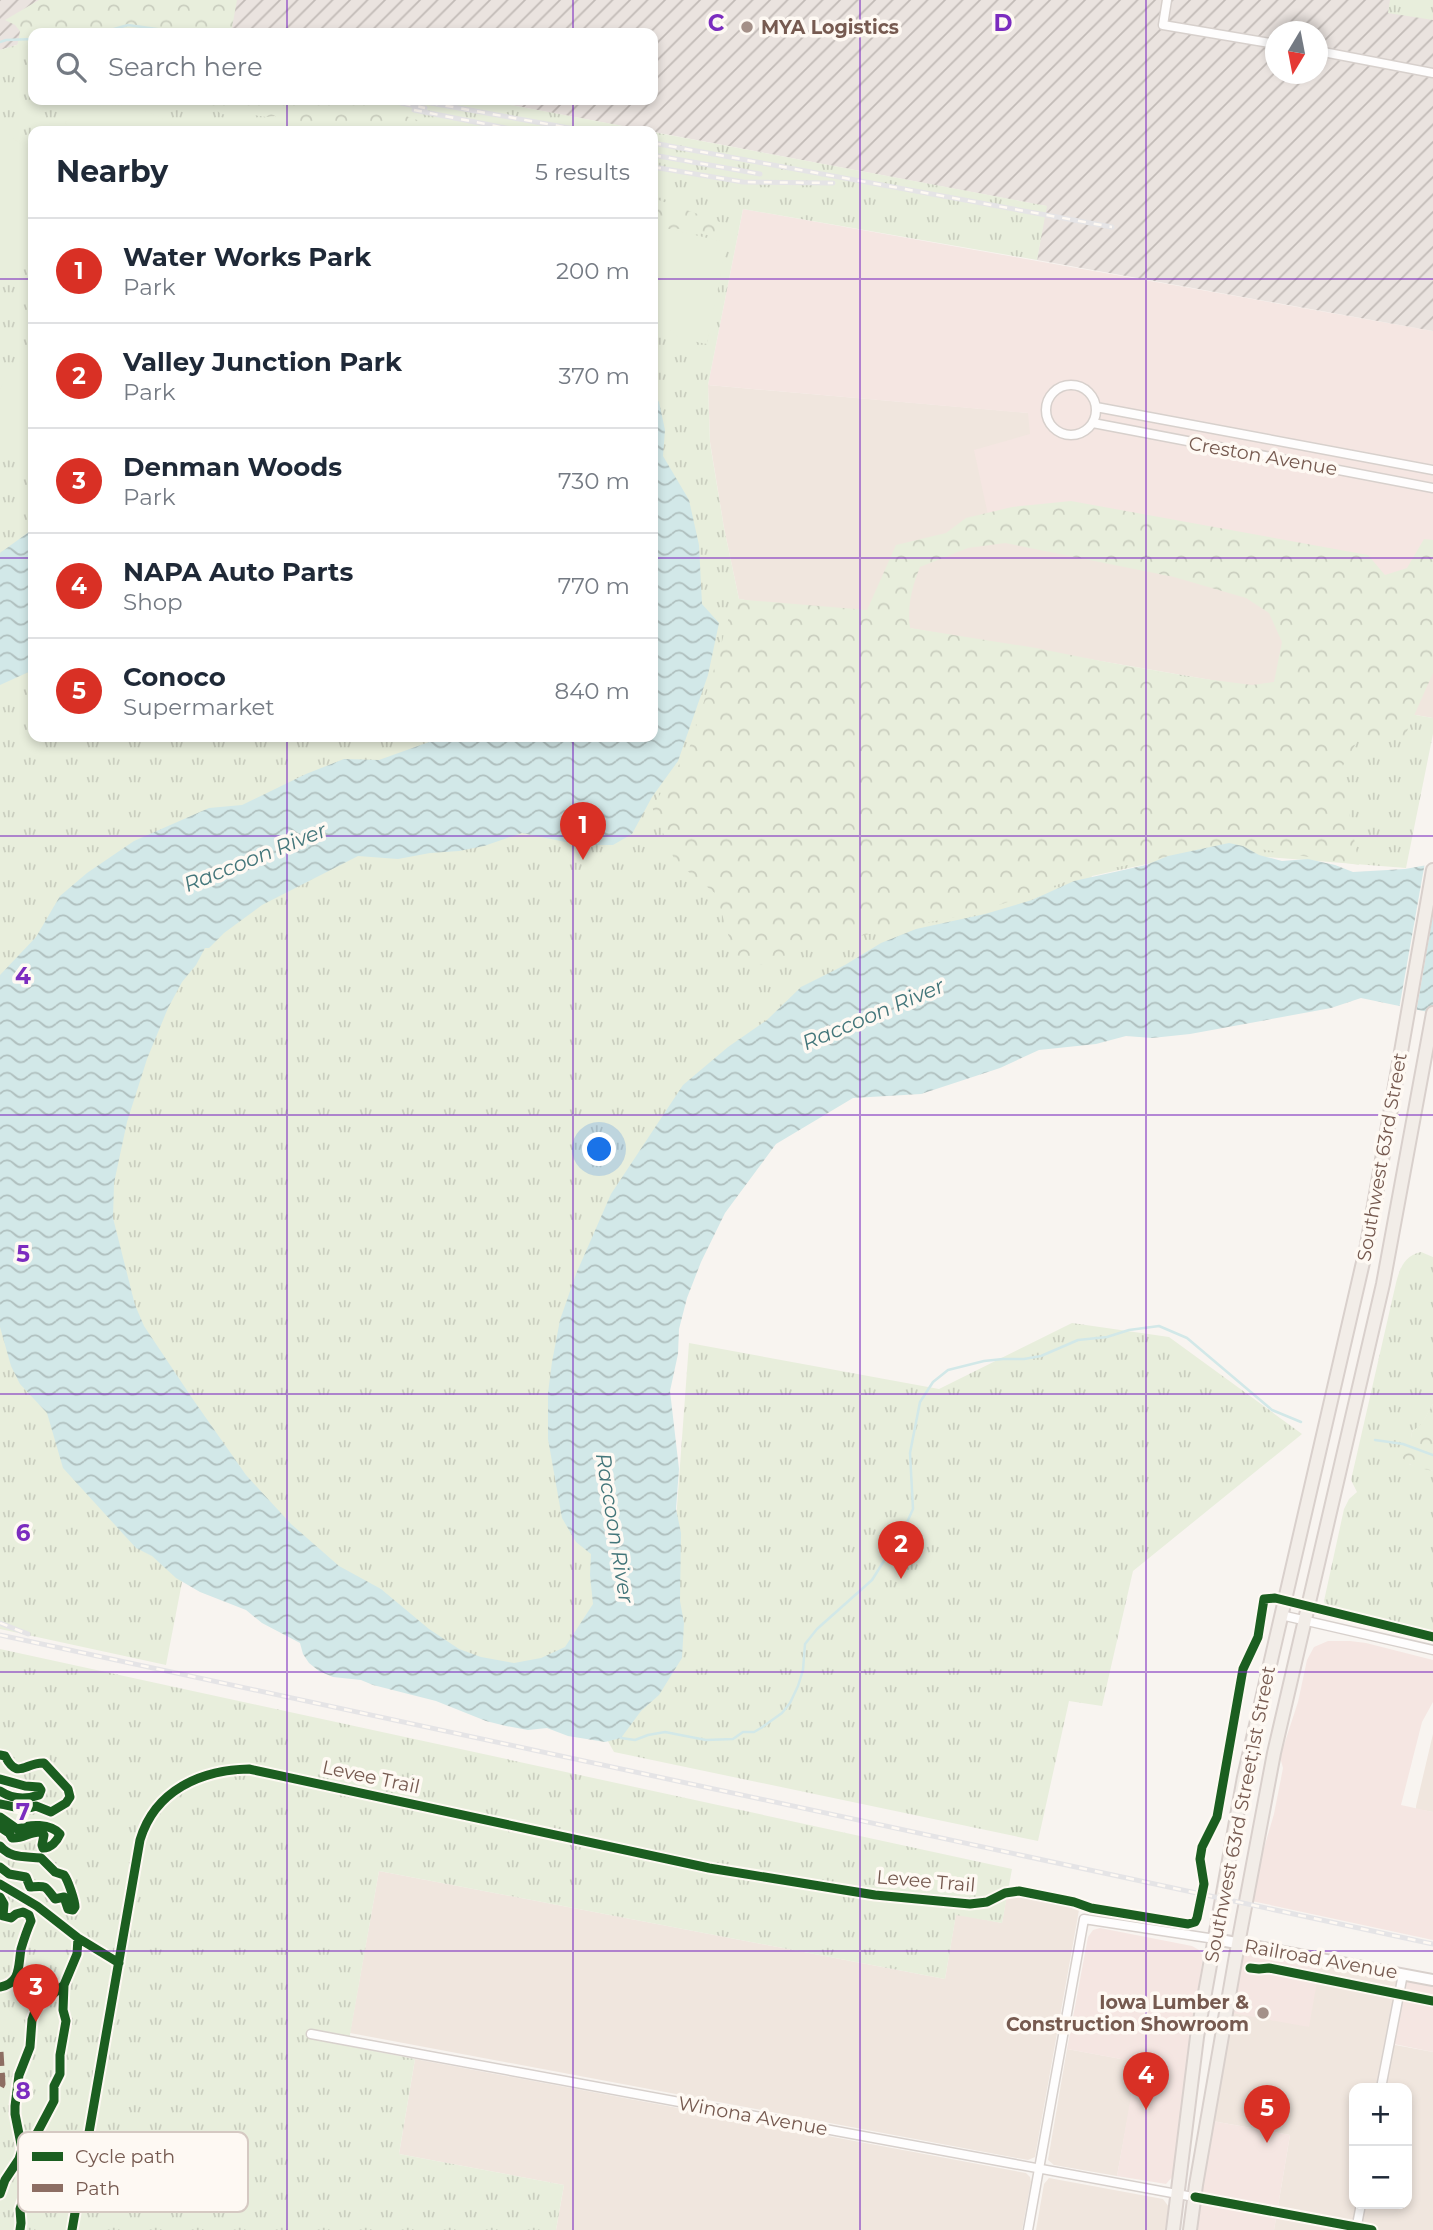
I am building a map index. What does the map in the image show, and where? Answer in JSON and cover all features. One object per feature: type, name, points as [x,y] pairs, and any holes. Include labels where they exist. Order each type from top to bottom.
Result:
[{"type":"main road","name":"Southwest 63rd Street","points":[[1320,1442],[1367,1245],[1433,870]]},
{"type":"main road","name":"Southwest 63rd Street","points":[[1338,1476],[1385,1271],[1433,1013]]},
{"type":"main road","name":"Southwest 63rd Street;1st Street","points":[[1173,2230],[1197,2037],[1244,1777],[1320,1442]]},
{"type":"main road","name":"Southwest 63rd Street;1st Street","points":[[1190,2230],[1238,1944],[1274,1753],[1338,1476]]},
{"type":"main road","name":"Railroad Avenue","points":[[1215,1939],[1433,1980]]},
{"type":"street","points":[[1167,0],[1163,25],[1265,42]]},
{"type":"street","points":[[1328,53],[1433,73]]},
{"type":"street","points":[[1067,385],[1084,388],[1096,407],[1093,423],[1085,432],[1077,435],[1061,434],[1049,423],[1046,407],[1053,393],[1067,385]]},
{"type":"street","name":"Creston Avenue","points":[[1096,407],[1433,470]]},
{"type":"street","name":"Creston Avenue","points":[[1093,423],[1433,488]]},
{"type":"street","points":[[1282,1615],[1433,1650]]},
{"type":"street","name":"Railroad Avenue","points":[[1039,2168],[1084,1919],[1215,1939]]},
{"type":"street","points":[[1382,2083],[1403,1974]]},
{"type":"street","name":"Winona Avenue","points":[[312,2034],[1372,2230]]},
{"type":"street","points":[[1028,2230],[1039,2168]]},
{"type":"street","points":[[1357,2229],[1360,2209]]},
{"type":"shaded area","points":[[0,0],[1433,0],[1433,331],[1037,260],[1046,206],[658,133],[658,126],[622,126],[511,105],[658,105],[658,28],[28,28],[28,42],[0,50]]},
{"type":"shaded area","points":[[743,209],[1433,331],[1433,615],[993,538],[974,450],[1030,434],[1028,413],[708,385]]},
{"type":"shaded area","points":[[708,385],[1029,413],[1031,433],[1433,615],[1433,718],[739,599],[710,442]]},
{"type":"shaded area","points":[[1328,1641],[1366,1643],[1433,1660],[1433,1702],[1422,1722],[1401,1805],[1433,1812],[1433,1940],[1252,1901],[1283,1768],[1280,1757],[1298,1702],[1307,1660],[1314,1647]]},
{"type":"shaded area","points":[[1433,1734],[1433,1812],[1416,1809],[1416,1806]]},
{"type":"shaded area","points":[[379,1871],[945,1979],[956,1914],[1002,1923],[1007,1894],[1076,1907],[1079,1910],[1035,2157],[1028,2160],[350,2033]]},
{"type":"shaded area","points":[[1100,1928],[1192,1946],[1203,1956],[1173,2176],[1166,2184],[1117,2176],[1137,2062],[1067,2049],[1088,1937],[1093,1930]]},
{"type":"shaded area","points":[[1238,1944],[1321,1959],[1309,2027],[1226,2012]]},
{"type":"shaded area","points":[[1321,1959],[1403,1974],[1390,2044],[1433,2052],[1433,2230],[1274,2230],[1290,2135],[1207,2120],[1226,2012]]},
{"type":"shaded area","points":[[1403,1974],[1433,1980],[1433,2052],[1389,2043]]},
{"type":"shaded area","points":[[1067,2049],[1138,2062],[1117,2176],[1054,2165],[1048,2160]]},
{"type":"shaded area","points":[[415,2059],[1026,2173],[1031,2182],[1022,2230],[556,2230],[564,2185],[399,2154]]},
{"type":"shaded area","points":[[1207,2120],[1290,2135],[1274,2230],[1190,2230]]},
{"type":"shaded area","points":[[1049,2178],[1163,2199],[1169,2207],[1166,2230],[1036,2230],[1044,2184]]},
{"type":"green space","points":[[39,0],[237,0],[232,28],[28,28],[28,46],[17,47],[20,31],[5,20]]},
{"type":"green space","points":[[1390,0],[1433,0],[1433,20],[1388,13]]},
{"type":"green space","points":[[28,42],[28,105],[511,105],[623,126],[28,126],[28,742],[658,742],[658,133],[1047,206],[1037,260],[743,209],[708,385],[710,443],[739,599],[1433,718],[1433,734],[1406,868],[1202,852],[1092,876],[1073,915],[714,1087],[609,1568],[595,1645],[485,1677],[201,1484],[166,1665],[0,1629],[0,50]]},
{"type":"green space","points":[[123,105],[153,114],[173,126],[67,126],[65,122],[96,107]]},
{"type":"green space","points":[[210,105],[375,105],[434,126],[357,126],[350,118],[346,122],[328,120],[299,125],[290,124],[275,116],[237,112],[221,114]]},
{"type":"green space","points":[[0,124],[28,153],[28,265],[0,279]]},
{"type":"green space","points":[[658,200],[734,227],[735,230],[726,239],[688,228],[658,231]]},
{"type":"green space","points":[[658,226],[720,241],[726,247],[707,344],[682,339],[658,322]]},
{"type":"green space","points":[[19,361],[28,366],[28,460],[0,459],[0,389],[11,364]]},
{"type":"green space","points":[[1071,501],[1368,555],[1385,575],[1407,568],[1424,539],[1433,540],[1433,673],[1404,738],[1361,735],[1341,769],[1359,865],[1228,844],[1094,872],[976,913],[829,942],[761,965],[734,954],[716,894],[675,861],[652,807],[689,749],[734,599],[867,610],[896,545],[946,533],[966,518],[1012,507]],"holes":[[[1005,543],[1174,577],[1246,598],[1269,613],[1282,642],[1274,682],[1252,685],[1165,674],[1036,648],[910,628],[911,597],[920,567],[968,548]]]},
{"type":"green space","points":[[1421,1252],[1433,1257],[1433,1404],[1422,1424],[1412,1432],[1409,1464],[1433,1471],[1433,1635],[1326,1608],[1324,1601],[1344,1509],[1349,1499],[1357,1492],[1351,1480],[1399,1272],[1410,1256]]},
{"type":"green space","points":[[1072,1323],[1169,1337],[1302,1434],[1133,1571],[1102,1706],[1069,1701],[1038,1841],[614,1752],[600,1727],[671,1588],[689,1343],[939,1389]]},
{"type":"green space","points":[[1433,1404],[1433,1471],[1411,1465],[1401,1455],[1410,1444],[1412,1432],[1422,1423]]},
{"type":"green space","points":[[0,1649],[1012,1869],[1002,1923],[956,1915],[945,1979],[379,1871],[348,2046],[415,2059],[399,2154],[564,2185],[556,2230],[0,2230]]},
{"type":"water","name":"Raccoon River","points":[[658,400],[665,430],[663,456],[689,500],[699,545],[702,604],[719,623],[708,675],[678,761],[652,797],[632,834],[613,845],[580,845],[522,833],[459,851],[398,859],[358,856],[262,905],[224,933],[209,948],[205,948],[168,1008],[147,1059],[127,1122],[114,1183],[113,1218],[135,1305],[144,1326],[246,1475],[291,1524],[339,1566],[381,1589],[429,1629],[459,1649],[481,1657],[514,1663],[541,1658],[565,1647],[593,1604],[591,1554],[576,1542],[562,1518],[548,1439],[548,1393],[560,1320],[576,1274],[611,1194],[683,1085],[728,1047],[767,1020],[801,987],[881,943],[916,929],[985,914],[1032,900],[1074,881],[1229,843],[1282,861],[1308,859],[1353,872],[1405,869],[1433,864],[1433,1013],[1361,998],[1331,1008],[1190,1034],[1152,1038],[1126,1036],[1096,1044],[1039,1050],[1000,1068],[921,1094],[853,1098],[776,1144],[725,1213],[701,1262],[679,1329],[678,1354],[670,1391],[679,1469],[676,1509],[681,1533],[680,1601],[684,1623],[682,1658],[659,1695],[641,1711],[621,1738],[605,1742],[568,1736],[547,1728],[528,1730],[506,1726],[436,1701],[361,1680],[333,1677],[319,1671],[309,1663],[300,1643],[262,1623],[246,1610],[200,1592],[176,1578],[152,1556],[136,1548],[63,1468],[47,1413],[20,1384],[11,1366],[0,1327],[0,975],[36,937],[60,896],[87,873],[134,841],[209,808],[242,805],[344,759],[379,760],[429,742],[658,742]]},
{"type":"water","points":[[28,533],[28,672],[0,685],[0,553]]},
{"type":"pier","points":[[1433,860],[1433,915],[1416,1013],[1399,1009],[1425,862]]},
{"type":"waterway","points":[[118,28],[128,25],[149,28]]},
{"type":"waterway","points":[[0,42],[28,39]]},
{"type":"waterway","points":[[619,1735],[621,1738],[635,1740],[665,1732],[706,1740],[733,1739],[743,1732],[754,1732],[782,1713],[798,1686],[803,1670],[805,1644],[817,1629],[872,1580],[904,1529],[913,1509],[910,1453],[920,1402],[933,1382],[948,1370],[984,1361],[1041,1356],[1078,1340],[1159,1326],[1187,1338],[1272,1410],[1301,1422]]},
{"type":"waterway","points":[[1375,1440],[1403,1444],[1433,1455]]},
{"type":"railway","points":[[411,105],[425,108]]},
{"type":"railway","points":[[442,105],[558,126]]},
{"type":"railway","points":[[414,110],[496,126]]},
{"type":"railway","points":[[658,144],[1112,227]]},
{"type":"railway","points":[[658,156],[760,174]]},
{"type":"railway","points":[[658,168],[743,182],[833,183]]},
{"type":"railway","points":[[0,1623],[28,1634]]},
{"type":"railway","points":[[0,1635],[1433,1944]]},
{"type":"marked path","points":[[0,2052],[0,2088]]},
{"type":"cycle path","name":"Levee Trail","points":[[89,2132],[140,1840],[147,1823],[168,1796],[197,1779],[214,1773],[249,1769],[709,1868],[875,1895],[970,1904],[987,1902],[1005,1893],[1019,1891],[1091,1908],[1188,1924],[1195,1922],[1197,1918],[1204,1884],[1200,1859],[1202,1847],[1217,1817],[1243,1669],[1258,1637],[1264,1599],[1275,1598],[1433,1637]]},
{"type":"cycle path","points":[[0,1755],[5,1756],[14,1768],[18,1769],[44,1763],[68,1789],[70,1797],[66,1803],[51,1812],[36,1806],[22,1808],[0,1804]]},
{"type":"cycle path","points":[[0,1779],[39,1787],[41,1790],[39,1795],[29,1798],[9,1796],[0,1791]]},
{"type":"cycle path","points":[[0,1817],[17,1829],[40,1826],[51,1828],[60,1834],[53,1844],[43,1848],[44,1835],[40,1832],[12,1838],[0,1827]]},
{"type":"cycle path","points":[[0,1846],[14,1855],[41,1858],[55,1872],[64,1875],[75,1907],[73,1910],[68,1909],[64,1897],[55,1899],[45,1887],[30,1887],[26,1877],[9,1874],[0,1867]]},
{"type":"cycle path","points":[[0,1884],[37,1906],[78,1938],[119,1963]]},
{"type":"cycle path","points":[[0,1897],[4,1904],[3,1916],[11,1918],[23,1912],[29,1915],[31,1921],[15,1978],[0,1987]]},
{"type":"cycle path","points":[[38,2132],[54,2101],[54,2086],[60,2074],[60,2055],[66,2021],[63,2010],[64,1985],[77,1954],[78,1938]]},
{"type":"cycle path","points":[[1250,1968],[1269,1968],[1433,2001]]},
{"type":"cycle path","points":[[19,2132],[15,2106],[19,2075],[30,2047],[32,2020],[36,2008],[64,1985]]},
{"type":"cycle path","points":[[0,2194],[5,2180],[18,2160]]},
{"type":"cycle path","points":[[1195,2197],[1372,2230]]},
{"type":"cycle path","points":[[20,2212],[20,2230]]},
{"type":"cycle path","name":"Levee Trail","points":[[72,2230],[75,2212]]},
{"type":"place","name":"MYA Logistics","points":[[747,27]]},
{"type":"place","name":"Water Works Park","points":[[583,860]]},
{"type":"place","name":"Valley Junction Park","points":[[901,1579]]},
{"type":"place","name":"Iowa Lumber & Construction Showroom","points":[[1263,2013]]},
{"type":"place","name":"Denman Woods","points":[[36,2022]]},
{"type":"place","name":"NAPA Auto Parts","points":[[1146,2110]]},
{"type":"place","name":"Conoco","points":[[1267,2143]]}]
